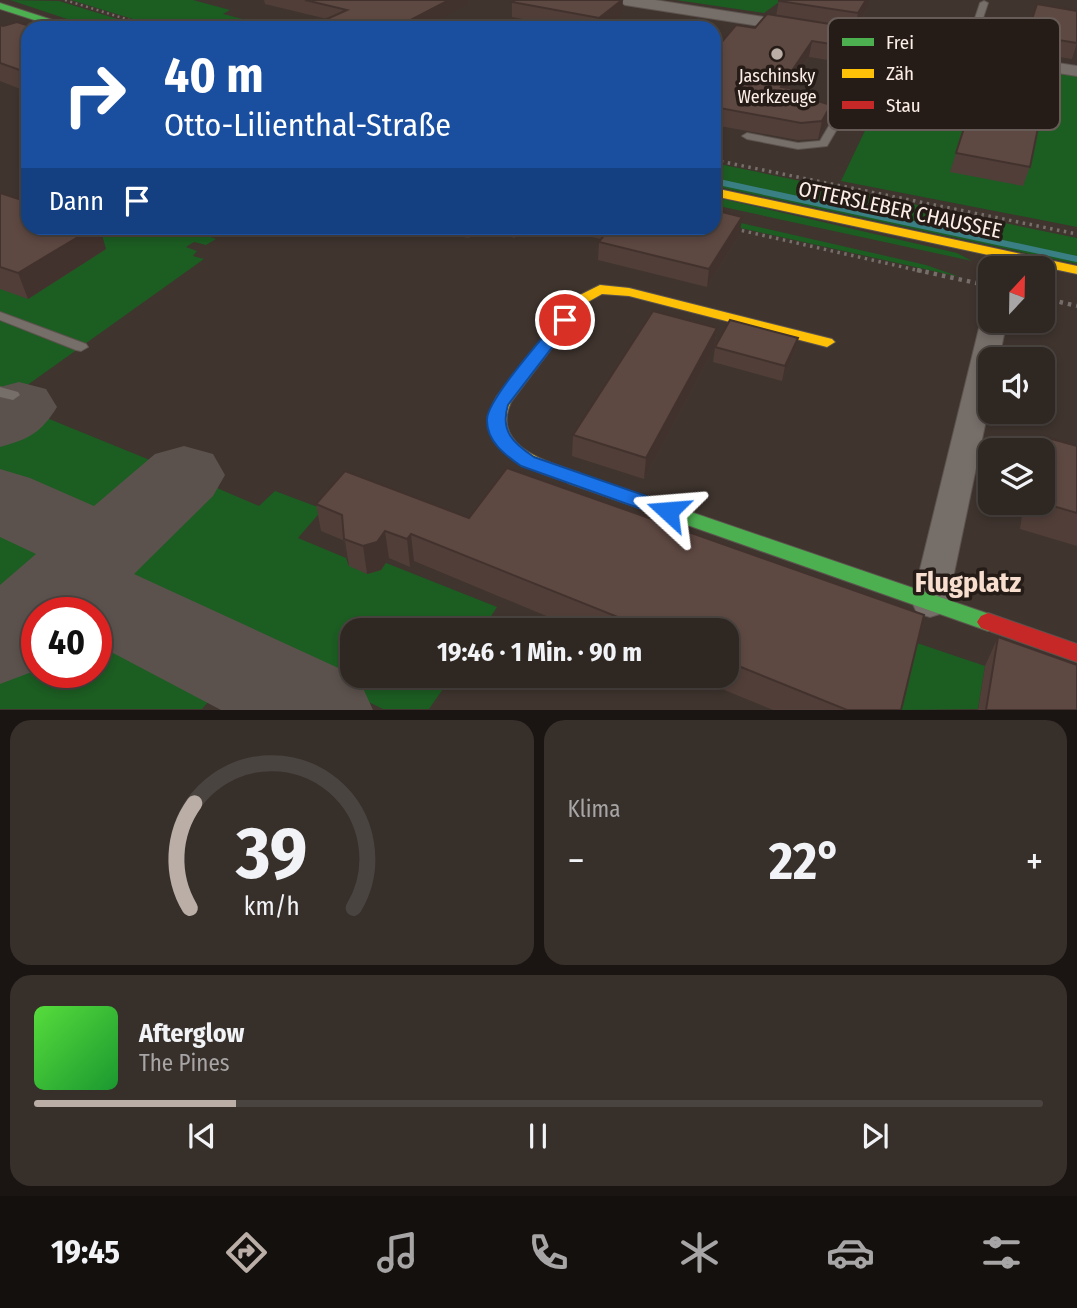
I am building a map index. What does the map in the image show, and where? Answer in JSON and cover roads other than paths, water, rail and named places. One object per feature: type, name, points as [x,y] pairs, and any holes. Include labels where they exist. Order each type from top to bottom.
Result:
[{"type":"street","points":[[625,0],[663,13],[828,34]]},
{"type":"street","points":[[0,6],[46,21]]},
{"type":"street","points":[[0,22],[21,29]]},
{"type":"street","name":"OTTERSLEBER CHAUSSEE","points":[[721,194],[983,256]]},
{"type":"street","name":"OTTERSLEBER CHAUSSEE","points":[[1055,267],[1077,270]]},
{"type":"street","points":[[827,342],[626,291],[597,290],[581,300],[503,400],[495,418],[496,429],[506,446],[527,461],[1077,653]]},
{"type":"street","points":[[930,602],[991,333]]},
{"type":"lane","points":[[979,18],[984,3]]},
{"type":"lane","points":[[802,110],[828,115]]},
{"type":"lane","points":[[747,136],[798,146],[823,144],[831,130]]},
{"type":"lane","points":[[1,316],[81,347]]},
{"type":"waterway","points":[[721,183],[1077,259]]},
{"type":"place","name":"Jaschinsky Werkzeuge","points":[[777,54]]},
{"type":"district","name":"Flugplatz","points":[[968,582]]}]
